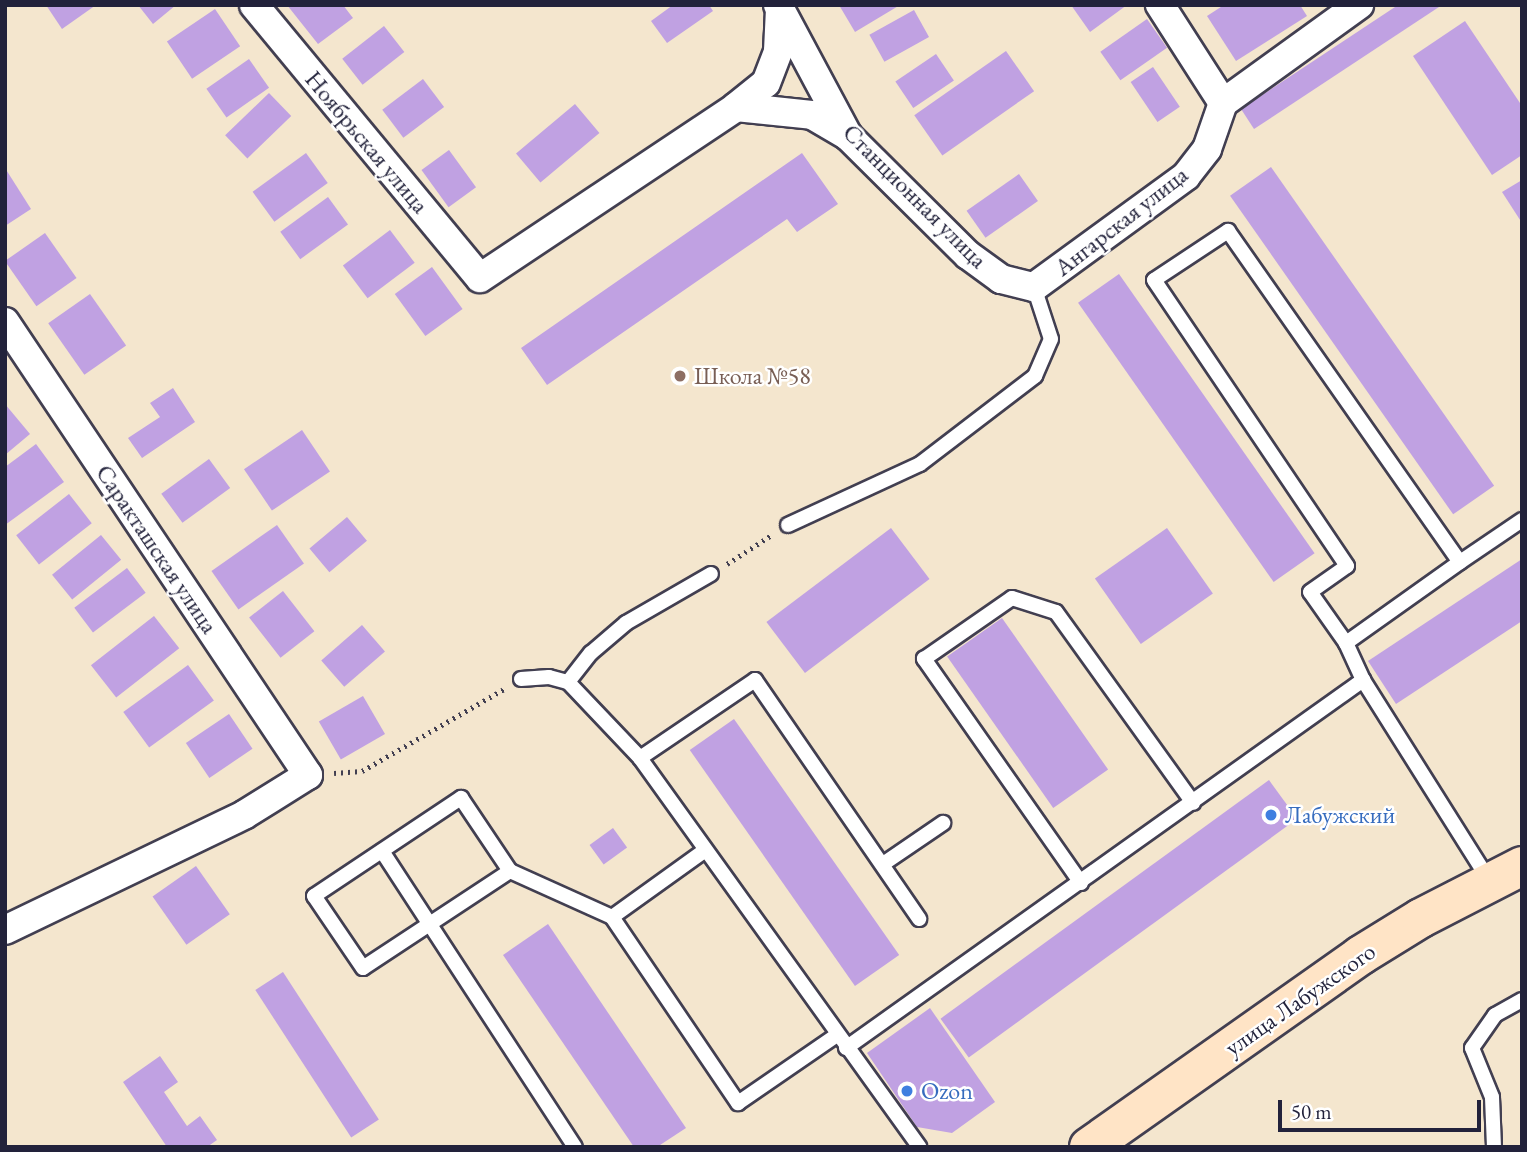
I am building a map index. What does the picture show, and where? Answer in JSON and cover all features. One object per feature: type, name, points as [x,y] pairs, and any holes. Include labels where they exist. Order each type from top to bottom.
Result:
[{"type":"street","name":"Ноябрьская улица","points":[[254,5],[480,278],[736,107]]},
{"type":"street","points":[[1160,5],[1223,103],[1359,5]]},
{"type":"street","points":[[736,107],[766,83],[778,51],[779,7]]},
{"type":"street","name":"Станционная улица","points":[[779,7],[848,136],[968,256],[1001,279],[1034,287]]},
{"type":"street","name":"Ангарская улица","points":[[1034,287],[1186,176],[1207,149],[1223,103]]},
{"type":"street","points":[[736,107],[812,115],[848,136]]},
{"type":"street","name":"Саракташская улица","points":[[5,322],[308,775]]},
{"type":"street","points":[[5,930],[244,815],[308,775]]},
{"type":"street","name":"улица Лабужского","points":[[1089,1147],[1361,955],[1506,874]]},
{"type":"lane","points":[[1460,562],[1228,231],[1154,280],[1347,566],[1310,592],[1346,643],[1363,680],[1506,874]]},
{"type":"lane","points":[[788,525],[920,464],[1035,376],[1051,339],[1034,287]]},
{"type":"lane","points":[[1346,643],[1522,520]]},
{"type":"lane","points":[[568,682],[591,653],[626,623],[711,574]]},
{"type":"lane","points":[[1081,883],[924,659],[1012,598],[1056,612],[1192,803]]},
{"type":"lane","points":[[521,679],[549,677],[568,682],[640,758],[846,1048],[920,1147]]},
{"type":"lane","points":[[640,758],[755,680],[919,919]]},
{"type":"lane","points":[[846,1048],[1363,680]]},
{"type":"lane","points":[[510,870],[363,968],[314,896],[461,798],[510,870],[612,917],[738,1103],[837,1035]]},
{"type":"lane","points":[[883,864],[943,823]]},
{"type":"lane","points":[[612,917],[704,850]]},
{"type":"lane","points":[[382,851],[575,1147]]},
{"type":"lane","points":[[1494,1147],[1492,1097],[1472,1048],[1495,1015],[1522,1000]]},
{"type":"path","points":[[711,574],[788,525]]},
{"type":"path","points":[[308,775],[362,771],[521,679]]},
{"type":"building","points":[[46,5],[96,5],[62,29]]},
{"type":"building","points":[[138,5],[176,5],[153,24]]},
{"type":"building","points":[[287,5],[343,5],[353,18],[318,44]]},
{"type":"building","points":[[673,5],[709,5],[713,11],[667,43],[651,21]]},
{"type":"building","points":[[839,5],[900,5],[855,32]]},
{"type":"building","points":[[1071,5],[1127,5],[1090,32]]},
{"type":"building","points":[[1224,5],[1300,5],[1307,16],[1236,61],[1207,16]]},
{"type":"building","points":[[1398,5],[1442,5],[1254,129],[1241,109]]},
{"type":"building","points":[[215,9],[240,46],[192,79],[167,41]]},
{"type":"building","points":[[914,10],[929,37],[884,62],[869,35]]},
{"type":"building","points":[[1147,19],[1167,48],[1120,80],[1100,52]]},
{"type":"building","points":[[1465,21],[1522,106],[1522,155],[1492,175],[1413,56]]},
{"type":"building","points":[[384,26],[404,52],[363,85],[342,59]]},
{"type":"building","points":[[1006,51],[1034,91],[942,155],[914,115]]},
{"type":"building","points":[[936,54],[954,81],[913,108],[895,81]]},
{"type":"building","points":[[249,59],[269,88],[226,117],[206,89]]},
{"type":"building","points":[[1153,67],[1180,107],[1157,122],[1131,82]]},
{"type":"building","points":[[423,79],[444,107],[403,138],[382,110]]},
{"type":"building","points":[[269,93],[291,116],[247,158],[225,135]]},
{"type":"building","points":[[575,104],[599,133],[540,183],[516,153]]},
{"type":"building","points":[[449,150],[476,187],[449,207],[421,170]]},
{"type":"building","points":[[306,153],[328,183],[274,222],[253,192]]},
{"type":"building","points":[[802,153],[838,204],[797,232],[787,219],[547,385],[521,348]]},
{"type":"building","points":[[1271,167],[1494,486],[1453,514],[1230,196]]},
{"type":"building","points":[[5,168],[31,209],[5,226]]},
{"type":"building","points":[[1019,174],[1038,201],[986,238],[967,211]]},
{"type":"building","points":[[1522,180],[1522,223],[1502,192]]},
{"type":"building","points":[[328,197],[348,225],[300,259],[280,232]]},
{"type":"building","points":[[390,230],[415,263],[368,298],[343,266]]},
{"type":"building","points":[[45,233],[77,278],[36,306],[5,261]]},
{"type":"building","points":[[432,267],[463,309],[425,336],[395,294]]},
{"type":"building","points":[[1119,274],[1315,553],[1274,582],[1078,303]]},
{"type":"building","points":[[90,294],[126,346],[84,375],[48,323]]},
{"type":"building","points":[[173,388],[195,422],[142,458],[128,438],[160,417],[150,403]]},
{"type":"building","points":[[5,404],[30,434],[5,455]]},
{"type":"building","points":[[302,430],[330,471],[272,511],[244,469]]},
{"type":"building","points":[[36,444],[64,482],[5,525],[5,467]]},
{"type":"building","points":[[209,459],[230,488],[182,523],[161,494]]},
{"type":"building","points":[[69,494],[92,523],[39,564],[16,535]]},
{"type":"building","points":[[347,517],[367,541],[329,572],[309,548]]},
{"type":"building","points":[[277,525],[304,564],[238,609],[211,571]]},
{"type":"building","points":[[891,528],[930,579],[805,673],[766,622]]},
{"type":"building","points":[[1167,528],[1213,594],[1141,644],[1095,578]]},
{"type":"building","points":[[101,535],[121,560],[72,600],[52,575]]},
{"type":"building","points":[[1522,559],[1522,621],[1396,704],[1368,661]]},
{"type":"building","points":[[127,568],[146,593],[93,632],[74,608]]},
{"type":"building","points":[[283,591],[314,631],[281,658],[249,617]]},
{"type":"building","points":[[154,616],[179,648],[116,698],[91,665]]},
{"type":"building","points":[[1002,618],[1108,770],[1053,808],[947,656]]},
{"type":"building","points":[[362,625],[385,651],[344,687],[321,660]]},
{"type":"building","points":[[188,665],[214,701],[149,748],[123,712]]},
{"type":"building","points":[[363,696],[385,734],[341,760],[319,722]]},
{"type":"building","points":[[229,714],[252,749],[209,778],[186,743]]},
{"type":"building","points":[[734,719],[899,955],[855,986],[690,750]]},
{"type":"building","points":[[1269,780],[1297,819],[969,1057],[941,1019]]},
{"type":"building","points":[[613,828],[627,847],[604,864],[590,845]]},
{"type":"building","points":[[196,866],[230,914],[186,945],[153,896]]},
{"type":"building","points":[[548,924],[686,1128],[657,1147],[634,1147],[503,955]]},
{"type":"building","points":[[283,972],[379,1120],[351,1138],[255,990]]},
{"type":"building","points":[[930,1008],[995,1102],[952,1133],[917,1127],[867,1053]]},
{"type":"building","points":[[160,1056],[178,1082],[164,1092],[187,1126],[200,1116],[217,1140],[207,1147],[167,1147],[123,1082]]},
{"type":"place","name":"Школа №58","points":[[680,376]]},
{"type":"place","name":"Лабужский","points":[[1271,815]]},
{"type":"place","name":"Ozon","points":[[907,1091]]}]
